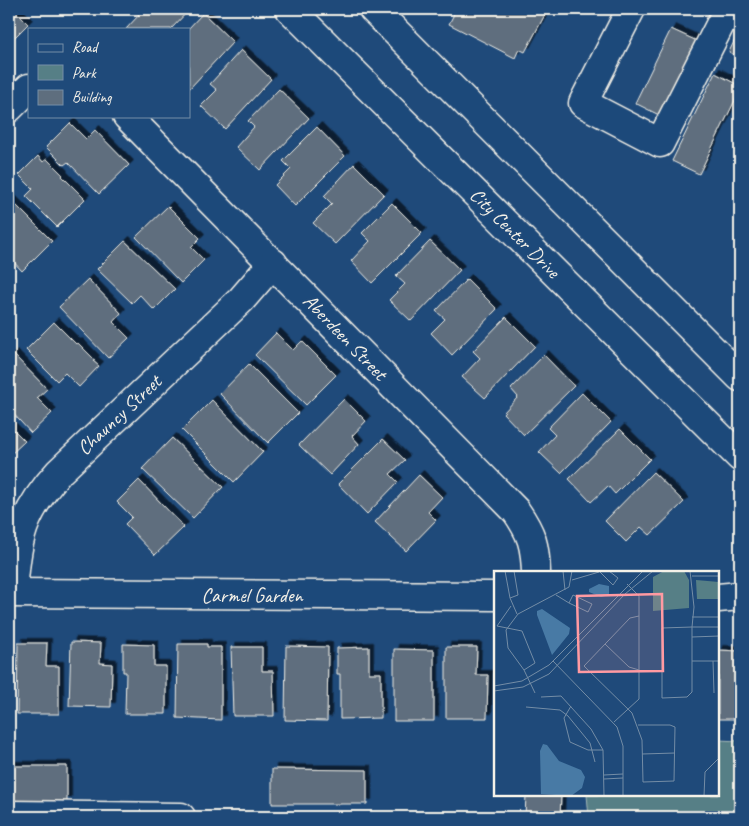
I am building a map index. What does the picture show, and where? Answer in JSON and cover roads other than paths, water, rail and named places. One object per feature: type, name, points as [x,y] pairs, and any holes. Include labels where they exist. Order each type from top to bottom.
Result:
[{"type":"street","name":"City Center Drive","points":[[290,9],[740,457]]},
{"type":"street","points":[[373,9],[740,377]]},
{"type":"street","points":[[631,9],[583,104],[660,143],[728,9]]},
{"type":"street","points":[[9,108],[28,89]]},
{"type":"street","name":"Aberdeen Street","points":[[129,118],[516,511],[529,530],[535,552],[536,571]]},
{"type":"street","name":"Chauncy Street","points":[[11,593],[21,532],[42,490],[241,300],[273,263]]},
{"type":"street","name":"Carmel Garden","points":[[11,593],[494,596]]},
{"type":"street","points":[[719,598],[740,596]]},
{"type":"street","points":[[9,815],[181,817]]},
{"type":"water","points":[[740,207],[740,289],[736,248]]}]
